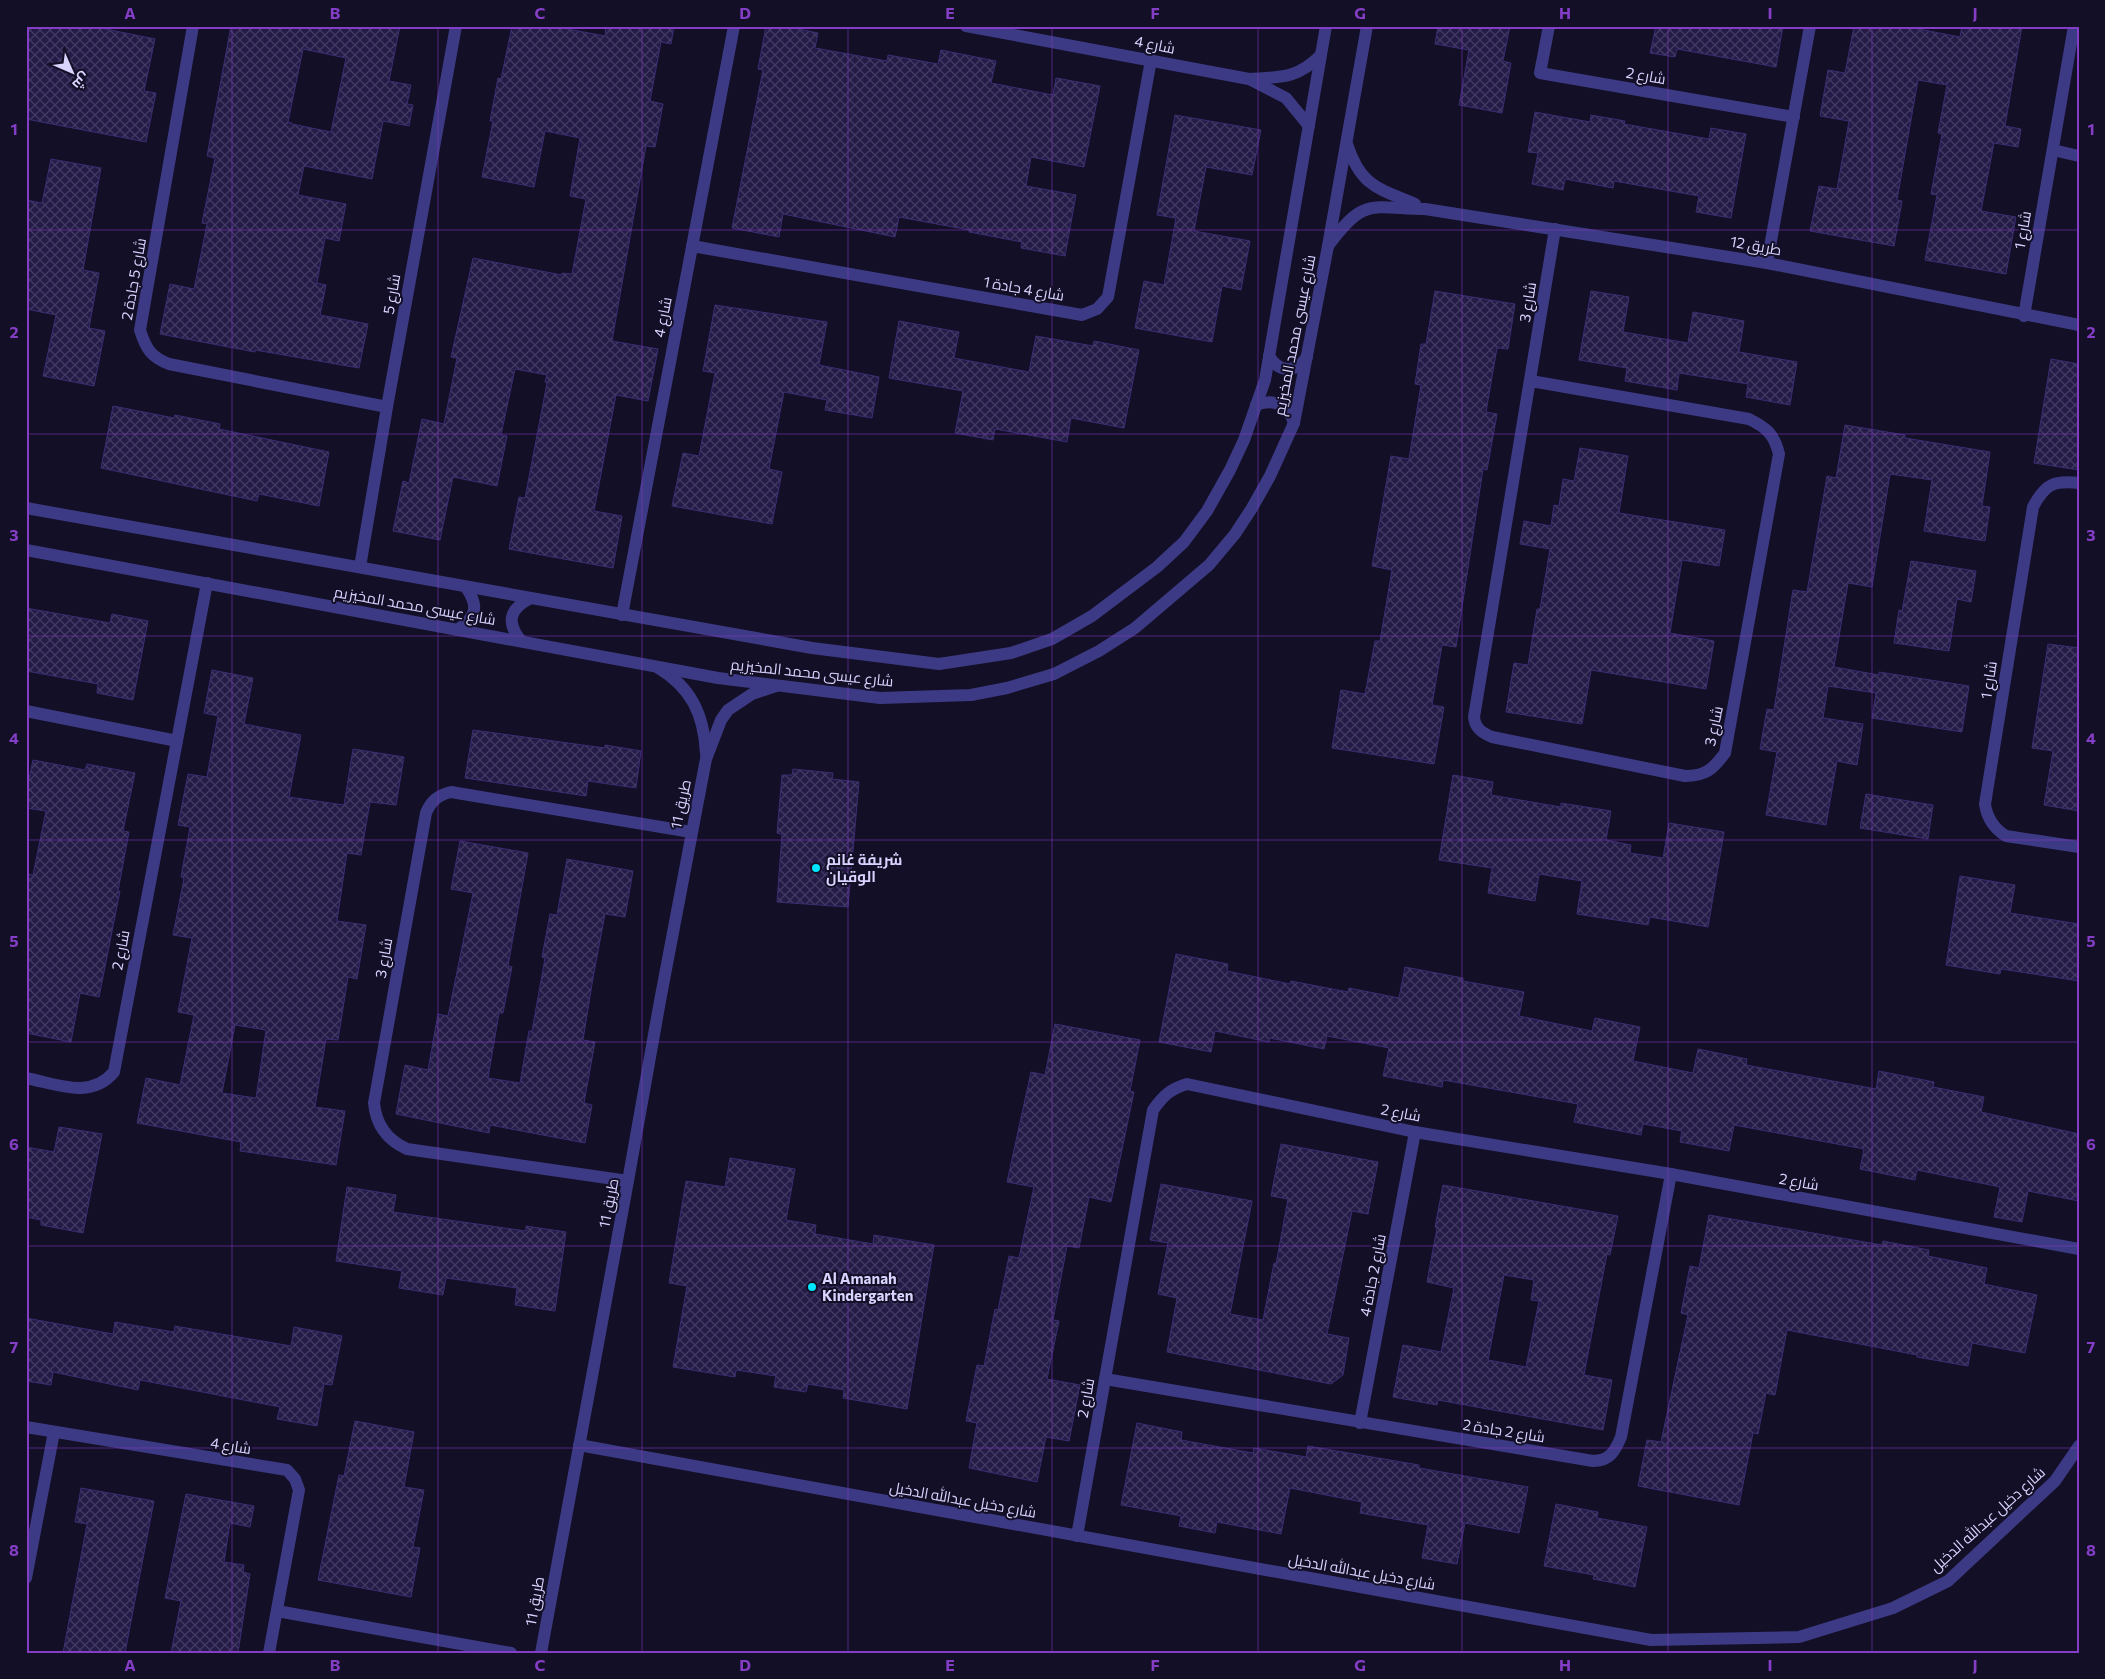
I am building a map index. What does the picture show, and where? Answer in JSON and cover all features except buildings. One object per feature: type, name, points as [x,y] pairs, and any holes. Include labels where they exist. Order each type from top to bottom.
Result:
[{"type":"street","name":"شارع 5 جادة 2","points":[[193,26],[140,330],[145,346],[157,359],[169,364],[387,407]]},
{"type":"street","name":"شارع 5","points":[[360,567],[456,26]]},
{"type":"street","name":"شارع 4","points":[[622,614],[734,26]]},
{"type":"street","name":"شارع 4","points":[[966,26],[1249,79],[1282,77],[1299,73],[1310,66],[1321,55]]},
{"type":"street","name":"شارع عيسى محمد المخيزيم","points":[[26,508],[812,648],[939,664],[1011,653],[1052,639],[1092,616],[1157,567],[1184,542],[1207,511],[1244,440],[1265,380],[1326,26]]},
{"type":"street","name":"شارع عيسى محمد المخيزيم","points":[[26,550],[718,678],[777,686],[880,698],[971,696],[1054,674],[1084,659],[1136,628],[1209,565],[1235,534],[1270,476],[1294,423],[1367,26]]},
{"type":"street","name":"شارع 2","points":[[1549,26],[1540,73],[1794,117]]},
{"type":"street","points":[[1767,263],[1810,26]]},
{"type":"street","name":"شارع 1","points":[[2024,316],[2074,26]]},
{"type":"street","name":"شارع 4 جادة 1","points":[[692,246],[1082,314],[1097,309],[1108,297],[1151,60]]},
{"type":"street","name":"شارع 4","points":[[1249,79],[1286,98],[1309,126]]},
{"type":"street","name":"طريق 12","points":[[1346,144],[1360,174],[1373,186],[1425,209]]},
{"type":"street","points":[[2053,150],[2079,156]]},
{"type":"street","name":"طريق 12","points":[[1328,246],[1344,225],[1357,213],[1372,208],[1389,206],[1425,209],[1555,228],[1767,263],[2079,326]]},
{"type":"street","name":"شارع 3","points":[[1531,381],[1749,419],[1765,427],[1776,442],[1780,454],[1725,753],[1714,767],[1699,776],[1685,776],[1492,737],[1483,734],[1475,725],[1474,717],[1555,228]]},
{"type":"street","points":[[1269,356],[1273,363],[1288,369],[1296,368],[1303,364],[1307,357]]},
{"type":"street","points":[[1256,405],[1272,401],[1280,404],[1291,415],[1294,423]]},
{"type":"street","name":"شارع 1","points":[[2079,484],[2061,481],[2052,484],[2038,498],[2033,507],[1985,804],[1990,820],[2006,836],[2079,847]]},
{"type":"street","name":"شارع 2","points":[[26,1078],[84,1089],[99,1085],[114,1072],[207,583]]},
{"type":"street","points":[[457,630],[468,622],[474,611],[474,598],[466,587]]},
{"type":"street","points":[[521,641],[512,630],[512,616],[519,604],[531,598]]},
{"type":"street","name":"طريق 11","points":[[655,666],[671,675],[696,705],[704,732],[706,759]]},
{"type":"street","name":"طريق 11","points":[[541,1653],[691,832],[706,759],[721,720],[728,710],[752,694],[777,686]]},
{"type":"street","points":[[26,711],[177,741]]},
{"type":"street","name":"شارع 3","points":[[628,1181],[407,1149],[398,1145],[383,1131],[375,1112],[374,1103],[426,813],[432,801],[438,796],[451,792],[691,832]]},
{"type":"street","name":"شارع 2","points":[[1077,1536],[1153,1110],[1163,1096],[1174,1088],[1187,1084],[1415,1132],[1671,1174],[2079,1249]]},
{"type":"street","name":"شارع 2 جادة 4","points":[[1360,1423],[1415,1132]]},
{"type":"street","name":"شارع 2 جادة 2","points":[[1105,1379],[1593,1461],[1610,1457],[1615,1452],[1621,1437],[1671,1174]]},
{"type":"street","name":"شارع 4","points":[[26,1427],[287,1470],[295,1479],[299,1490],[269,1653]]},
{"type":"street","points":[[26,1578],[54,1432]]},
{"type":"street","name":"شارع دخيل عبدالله الدخيل","points":[[579,1445],[1651,1640],[1799,1637],[1893,1608],[1948,1581],[2054,1481],[2079,1446]]},
{"type":"street","points":[[277,1611],[512,1653]]},
{"type":"place","name":"شريفة غانم الوقيان","points":[[816,868]]},
{"type":"place","name":"Al Amanah Kindergarten","points":[[812,1287]]}]
